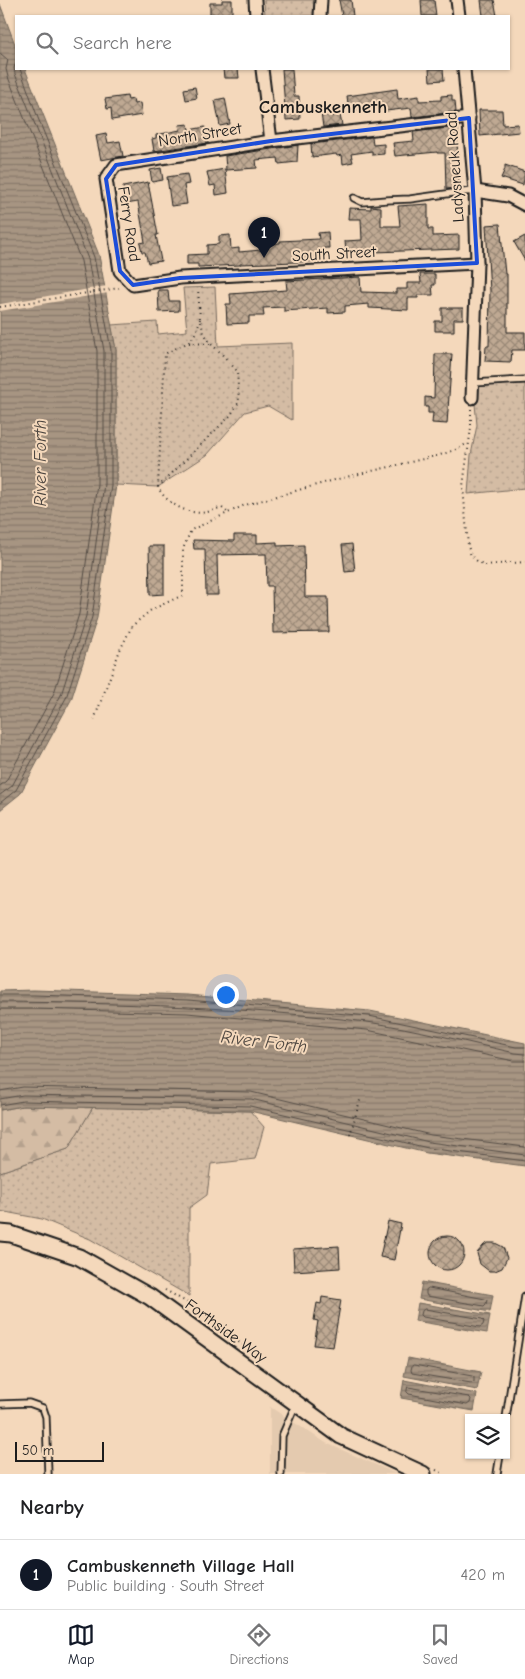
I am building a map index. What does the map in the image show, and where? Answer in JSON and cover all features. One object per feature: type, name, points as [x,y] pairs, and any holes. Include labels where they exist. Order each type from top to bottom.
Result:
[{"type":"street","points":[[255,0],[256,15]]},
{"type":"street","points":[[320,15],[321,0]]},
{"type":"street","points":[[457,0],[458,15]]},
{"type":"street","points":[[262,70],[271,141]]},
{"type":"street","name":"Ladysneuk Road","points":[[464,70],[475,191],[477,263],[472,398]]},
{"type":"street","name":"North Street","points":[[116,165],[271,141],[469,118]]},
{"type":"street","name":"Ferry Road","points":[[116,165],[106,179],[120,271],[133,284]]},
{"type":"street","points":[[475,191],[508,196],[525,206]]},
{"type":"street","name":"South Street","points":[[133,284],[198,278],[477,263]]},
{"type":"street","name":"Forthside Way","points":[[0,1233],[11,1234],[79,1257],[150,1297],[341,1436],[423,1474]]},
{"type":"lane","points":[[354,198],[362,202],[410,199],[453,192],[475,191]]},
{"type":"lane","points":[[473,383],[525,380]]},
{"type":"lane","points":[[507,1414],[525,1296]]},
{"type":"lane","points":[[0,1404],[29,1403],[44,1408],[48,1474]]},
{"type":"lane","points":[[281,1474],[282,1436],[296,1404]]},
{"type":"lane","points":[[497,1474],[499,1459]]},
{"type":"path","points":[[158,487],[230,416],[239,402],[238,372],[211,344],[204,333],[200,319],[198,278]]},
{"type":"path","points":[[0,307],[111,290]]},
{"type":"path","points":[[189,343],[197,333],[200,319]]},
{"type":"path","points":[[211,344],[189,343],[164,354],[158,487],[164,496],[185,510],[206,512],[222,508],[227,512]]},
{"type":"path","points":[[472,398],[464,486],[468,546],[471,556],[485,565],[525,562]]},
{"type":"path","points":[[94,720],[120,650],[132,626],[151,610],[183,595],[183,549],[191,530],[245,505],[440,455],[468,443]]},
{"type":"path","points":[[350,1134],[361,1097]]},
{"type":"highlighted area","points":[[469,118],[477,263],[180,278],[133,285],[120,271],[106,179],[116,165],[271,141]]},
{"type":"shaded area","points":[[270,1407],[326,1443],[397,1474],[270,1474]]},
{"type":"green space","points":[[264,0],[316,0],[316,15],[265,15]]},
{"type":"green space","points":[[215,287],[218,346],[292,343],[292,420],[268,406],[245,412],[207,455],[158,487],[116,485],[116,350],[111,325],[157,322],[158,334],[187,331],[183,288]]},
{"type":"green space","points":[[525,379],[525,488],[468,494],[471,455],[477,425],[473,383]]},
{"type":"green space","points":[[23,1106],[93,1107],[68,1149],[0,1172],[0,1110]]},
{"type":"green space","points":[[93,1107],[250,1111],[264,1127],[255,1159],[211,1164],[207,1195],[189,1208],[189,1296],[90,1239],[42,1219],[0,1211],[0,1172],[68,1149]]},
{"type":"water","name":"River Forth","points":[[0,4],[15,44],[15,70],[25,70],[99,255],[116,350],[116,485],[97,618],[71,700],[20,794],[0,810]]},
{"type":"water","name":"River Forth","points":[[34,990],[188,995],[370,1011],[525,1043],[525,1166],[427,1153],[250,1111],[23,1106],[0,1110],[0,991]]},
{"type":"water","points":[[422,1282],[493,1295],[490,1312],[419,1299]]},
{"type":"water","points":[[418,1303],[490,1315],[487,1333],[415,1321]]},
{"type":"water","points":[[408,1358],[481,1372],[477,1390],[404,1376]]},
{"type":"water","points":[[404,1380],[477,1394],[474,1411],[401,1398]]},
{"type":"pier","points":[[107,286],[108,293],[0,311],[0,304]]},
{"type":"building","points":[[222,0],[232,0],[232,15],[210,14],[210,3],[222,3]]},
{"type":"building","points":[[339,0],[351,0],[353,15],[342,15]]},
{"type":"building","points":[[421,0],[434,0],[436,15],[422,15]]},
{"type":"building","points":[[481,0],[494,0],[497,15],[483,15]]},
{"type":"building","points":[[223,70],[238,70],[239,78],[224,78]]},
{"type":"building","points":[[282,70],[292,70],[294,96],[299,96],[300,119],[286,120]]},
{"type":"building","points":[[429,70],[443,70],[444,80],[430,81]]},
{"type":"building","points":[[195,87],[197,98],[186,100],[184,89]]},
{"type":"building","points":[[397,89],[398,99],[419,96],[419,101],[441,100],[441,96],[452,95],[452,101],[455,101],[456,112],[412,117],[411,108],[386,111],[385,106],[349,111],[347,96]]},
{"type":"building","points":[[127,96],[128,100],[133,99],[134,104],[140,103],[142,115],[112,120],[111,108],[107,109],[105,99]]},
{"type":"building","points":[[225,98],[230,124],[220,126],[215,100]]},
{"type":"building","points":[[329,106],[331,116],[340,115],[342,125],[323,127],[320,107]]},
{"type":"building","points":[[479,110],[502,110],[503,125],[518,124],[519,132],[480,136]]},
{"type":"building","points":[[188,124],[189,130],[205,127],[208,143],[154,151],[152,139],[156,138],[156,135],[180,130],[179,125]]},
{"type":"building","points":[[458,127],[459,188],[446,189],[445,153],[395,156],[393,143],[414,141],[413,132]]},
{"type":"building","points":[[106,134],[108,143],[120,141],[123,156],[101,160],[96,136]]},
{"type":"building","points":[[372,137],[373,145],[384,144],[384,154],[372,155],[372,151],[351,154],[353,162],[343,164],[342,155],[312,157],[311,144]]},
{"type":"building","points":[[298,145],[297,162],[279,164],[278,158],[256,160],[257,168],[226,170],[225,156]]},
{"type":"building","points":[[505,165],[525,172],[523,185],[501,178]]},
{"type":"building","points":[[161,168],[163,180],[152,182],[150,170]]},
{"type":"building","points":[[225,169],[228,193],[216,195],[215,185],[210,186],[207,172]]},
{"type":"building","points":[[187,174],[189,184],[184,185],[187,204],[171,206],[167,177]]},
{"type":"building","points":[[148,182],[161,261],[148,263],[140,243],[145,242],[138,202],[126,204],[123,187]]},
{"type":"building","points":[[428,204],[428,229],[433,229],[433,236],[459,235],[459,249],[346,253],[345,241],[362,240],[361,219],[348,219],[349,208],[371,209],[371,206],[381,207],[381,226],[400,226],[398,206]]},
{"type":"building","points":[[500,224],[505,274],[507,274],[507,332],[525,332],[525,350],[512,350],[511,362],[485,361],[486,346],[489,346],[490,291],[486,225]]},
{"type":"building","points":[[328,232],[329,248],[324,248],[325,261],[198,267],[198,264],[187,264],[187,255],[207,254],[207,245],[219,244],[219,236],[230,235],[231,249],[239,248],[239,252],[261,250],[260,244],[319,239],[318,233]]},
{"type":"building","points":[[525,236],[525,261],[514,242]]},
{"type":"building","points":[[420,274],[435,274],[435,285],[432,285],[433,295],[418,295],[418,298],[408,298],[408,310],[369,308],[369,304],[345,306],[345,312],[328,313],[328,308],[284,311],[284,307],[263,308],[264,316],[249,316],[249,323],[227,324],[226,304],[231,304],[230,294],[287,290],[286,281],[360,277],[361,292],[396,293],[396,289],[407,289],[407,283],[421,283]]},
{"type":"building","points":[[158,290],[168,290],[169,301],[179,301],[179,311],[159,312]]},
{"type":"building","points":[[442,308],[463,308],[463,319],[454,319],[454,331],[435,331],[435,321],[442,321]]},
{"type":"building","points":[[435,354],[452,354],[447,424],[432,423],[433,413],[428,413],[428,407],[425,407],[425,397],[434,398]]},
{"type":"building","points":[[234,535],[257,535],[257,543],[277,542],[277,546],[304,545],[305,597],[328,597],[329,632],[273,633],[272,586],[267,586],[266,554],[217,555],[218,595],[206,595],[205,549],[194,549],[193,540],[234,541]]},
{"type":"building","points":[[352,544],[355,571],[345,572],[342,545]]},
{"type":"building","points":[[149,546],[164,546],[164,594],[150,595]]},
{"type":"building","points":[[388,1221],[401,1224],[394,1260],[380,1257]]},
{"type":"building","points":[[447,1236],[459,1241],[464,1253],[459,1265],[447,1270],[435,1265],[430,1253],[435,1241]]},
{"type":"building","points":[[488,1243],[495,1243],[503,1247],[507,1258],[502,1268],[495,1271],[489,1271],[480,1264],[477,1253]]},
{"type":"building","points":[[339,1246],[340,1268],[294,1271],[293,1249]]},
{"type":"building","points":[[322,1297],[341,1300],[333,1347],[314,1345],[318,1321],[314,1320],[317,1303],[321,1304]]},
{"type":"place","name":"Cambuskenneth Village Hall","points":[[264,258]]},
{"type":"district","name":"Cambuskenneth","points":[[323,107]]}]
